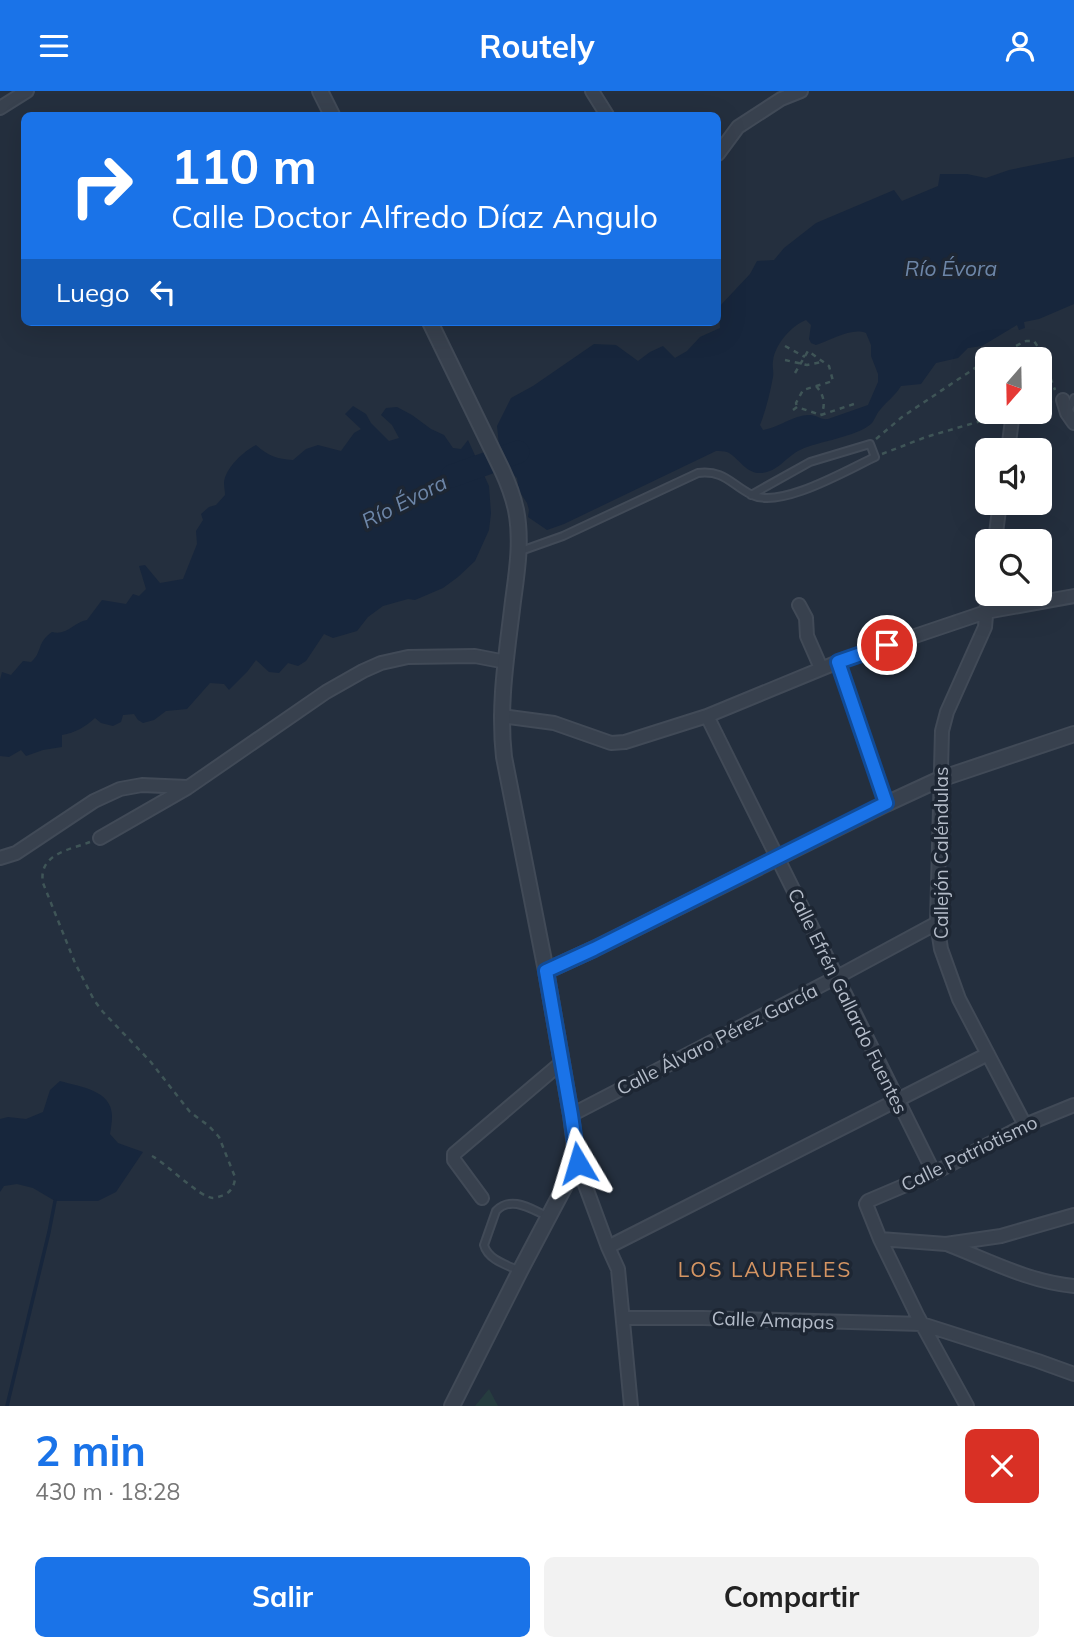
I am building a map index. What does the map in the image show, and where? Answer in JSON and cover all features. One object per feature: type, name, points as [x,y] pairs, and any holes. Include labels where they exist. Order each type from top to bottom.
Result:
[{"type":"street","points":[[0,108],[27,91]]},
{"type":"street","points":[[320,91],[330,112]]},
{"type":"street","points":[[592,91],[605,112]]},
{"type":"street","points":[[721,150],[738,127],[781,99],[801,91]]},
{"type":"street","points":[[432,326],[510,487],[516,512],[518,552],[501,716],[504,757],[546,971],[578,1163],[618,1269],[631,1406]]},
{"type":"street","points":[[1068,399],[1071,418]]},
{"type":"street","points":[[501,716],[554,723],[618,744],[707,716],[821,668],[986,612],[1074,596]]},
{"type":"street","points":[[799,605],[806,618],[807,636],[821,668]]},
{"type":"street","name":"Callejón Caléndulas","points":[[987,606],[985,627],[947,712],[942,731],[937,923],[941,949],[953,986],[1025,1125]]},
{"type":"street","points":[[100,838],[187,787],[326,692],[381,663],[408,657],[435,656],[475,656],[506,661]]},
{"type":"street","points":[[838,662],[886,803]]},
{"type":"street","name":"Calle Efrén Gallardo Fuentes","points":[[707,716],[933,1173]]},
{"type":"street","points":[[546,971],[886,803],[940,779],[1074,734]]},
{"type":"street","points":[[0,858],[16,853],[94,801],[120,789],[142,785],[187,787]]},
{"type":"street","name":"Calle Álvaro Pérez García","points":[[571,1115],[937,923]]},
{"type":"street","points":[[608,1247],[988,1054]]},
{"type":"street","points":[[482,1198],[454,1160],[454,1154],[561,1063]]},
{"type":"street","name":"Calle Patriotismo","points":[[880,1239],[866,1203],[868,1201],[933,1173],[1025,1125],[1074,1105]]},
{"type":"street","points":[[452,1406],[578,1163]]},
{"type":"street","points":[[880,1239],[946,1244],[1000,1236],[1074,1215]]},
{"type":"street","points":[[880,1239],[967,1406]]},
{"type":"street","points":[[946,1244],[1027,1277],[1074,1286]]},
{"type":"street","name":"Calle Amapas","points":[[623,1318],[922,1324],[1074,1374]]},
{"type":"lane","points":[[518,552],[563,536],[698,473],[715,473],[751,495],[768,499],[785,496],[820,483],[875,457],[870,444],[810,461],[751,495]]},
{"type":"lane","points":[[520,1271],[491,1257],[484,1249],[496,1211],[510,1202],[549,1216]]},
{"type":"path","points":[[1014,347],[1034,341],[1038,347]]},
{"type":"path","points":[[785,346],[804,357]]},
{"type":"path","points":[[795,373],[808,351],[829,366],[833,381],[803,390],[795,408],[821,415],[856,404]]},
{"type":"path","points":[[785,360],[813,365],[822,362]]},
{"type":"path","points":[[870,444],[895,422],[975,368]]},
{"type":"path","points":[[1052,380],[1059,398],[1052,401]]},
{"type":"path","points":[[816,386],[824,402],[821,415]]},
{"type":"path","points":[[875,457],[926,437],[975,423]]},
{"type":"path","points":[[100,838],[52,856],[42,871],[43,883],[75,963],[94,1000],[150,1061],[190,1112],[215,1131],[235,1177],[235,1184],[226,1195],[213,1198],[204,1195],[152,1156]]},
{"type":"green space","points":[[489,1389],[498,1406],[475,1406]]},
{"type":"water","name":"Río Évora","points":[[1074,157],[1074,304],[1039,319],[1024,322],[1025,328],[1019,330],[1017,325],[982,346],[968,348],[958,358],[936,363],[921,384],[901,386],[864,428],[800,450],[765,473],[753,472],[727,452],[716,451],[547,530],[528,517],[529,510],[519,491],[517,478],[510,472],[499,445],[497,426],[511,398],[594,344],[616,345],[638,361],[663,346],[675,358],[687,351],[700,337],[720,328],[721,305],[750,274],[757,261],[774,260],[784,248],[816,223],[894,190],[902,201],[938,186],[940,174],[967,174],[986,178],[1009,170]],"holes":[[[806,320],[811,325],[811,343],[816,345],[848,333],[866,333],[878,374],[878,382],[868,405],[828,419],[810,415],[763,430],[760,425],[771,389],[777,348],[785,336]]]},
{"type":"water","name":"Río Évora","points":[[353,406],[366,414],[389,441],[399,438],[392,425],[381,415],[386,408],[397,407],[444,435],[453,448],[461,449],[468,440],[489,486],[491,513],[489,530],[475,561],[443,588],[415,600],[408,599],[383,606],[368,617],[357,631],[333,638],[324,634],[306,661],[298,666],[288,663],[279,673],[269,672],[256,660],[229,690],[224,684],[210,683],[187,709],[166,711],[154,720],[143,723],[134,714],[123,715],[121,722],[113,726],[101,723],[95,718],[80,729],[62,735],[62,747],[26,756],[21,750],[9,757],[0,756],[2,672],[11,675],[23,661],[31,662],[47,636],[87,620],[102,600],[126,604],[133,594],[139,596],[146,589],[139,566],[145,565],[160,583],[183,579],[197,544],[196,531],[203,520],[201,514],[216,505],[225,495],[225,477],[236,461],[256,445],[273,456],[293,460],[306,449],[318,445],[341,451],[354,433],[361,429],[345,414]]},
{"type":"water","points":[[60,1081],[94,1091],[107,1100],[112,1118],[110,1134],[118,1143],[143,1152],[116,1192],[98,1201],[55,1201],[33,1188],[17,1184],[4,1186],[0,1192],[0,1119],[26,1119],[43,1112],[50,1090]]},
{"type":"waterway","name":"Río Évora","points":[[452,476],[518,452]]},
{"type":"waterway","points":[[7,1406],[55,1201]]},
{"type":"district","name":"LOS LAURELES","points":[[765,1269]]},
{"type":"route","points":[[578,1163],[546,971],[886,803],[838,662],[887,645]]}]
